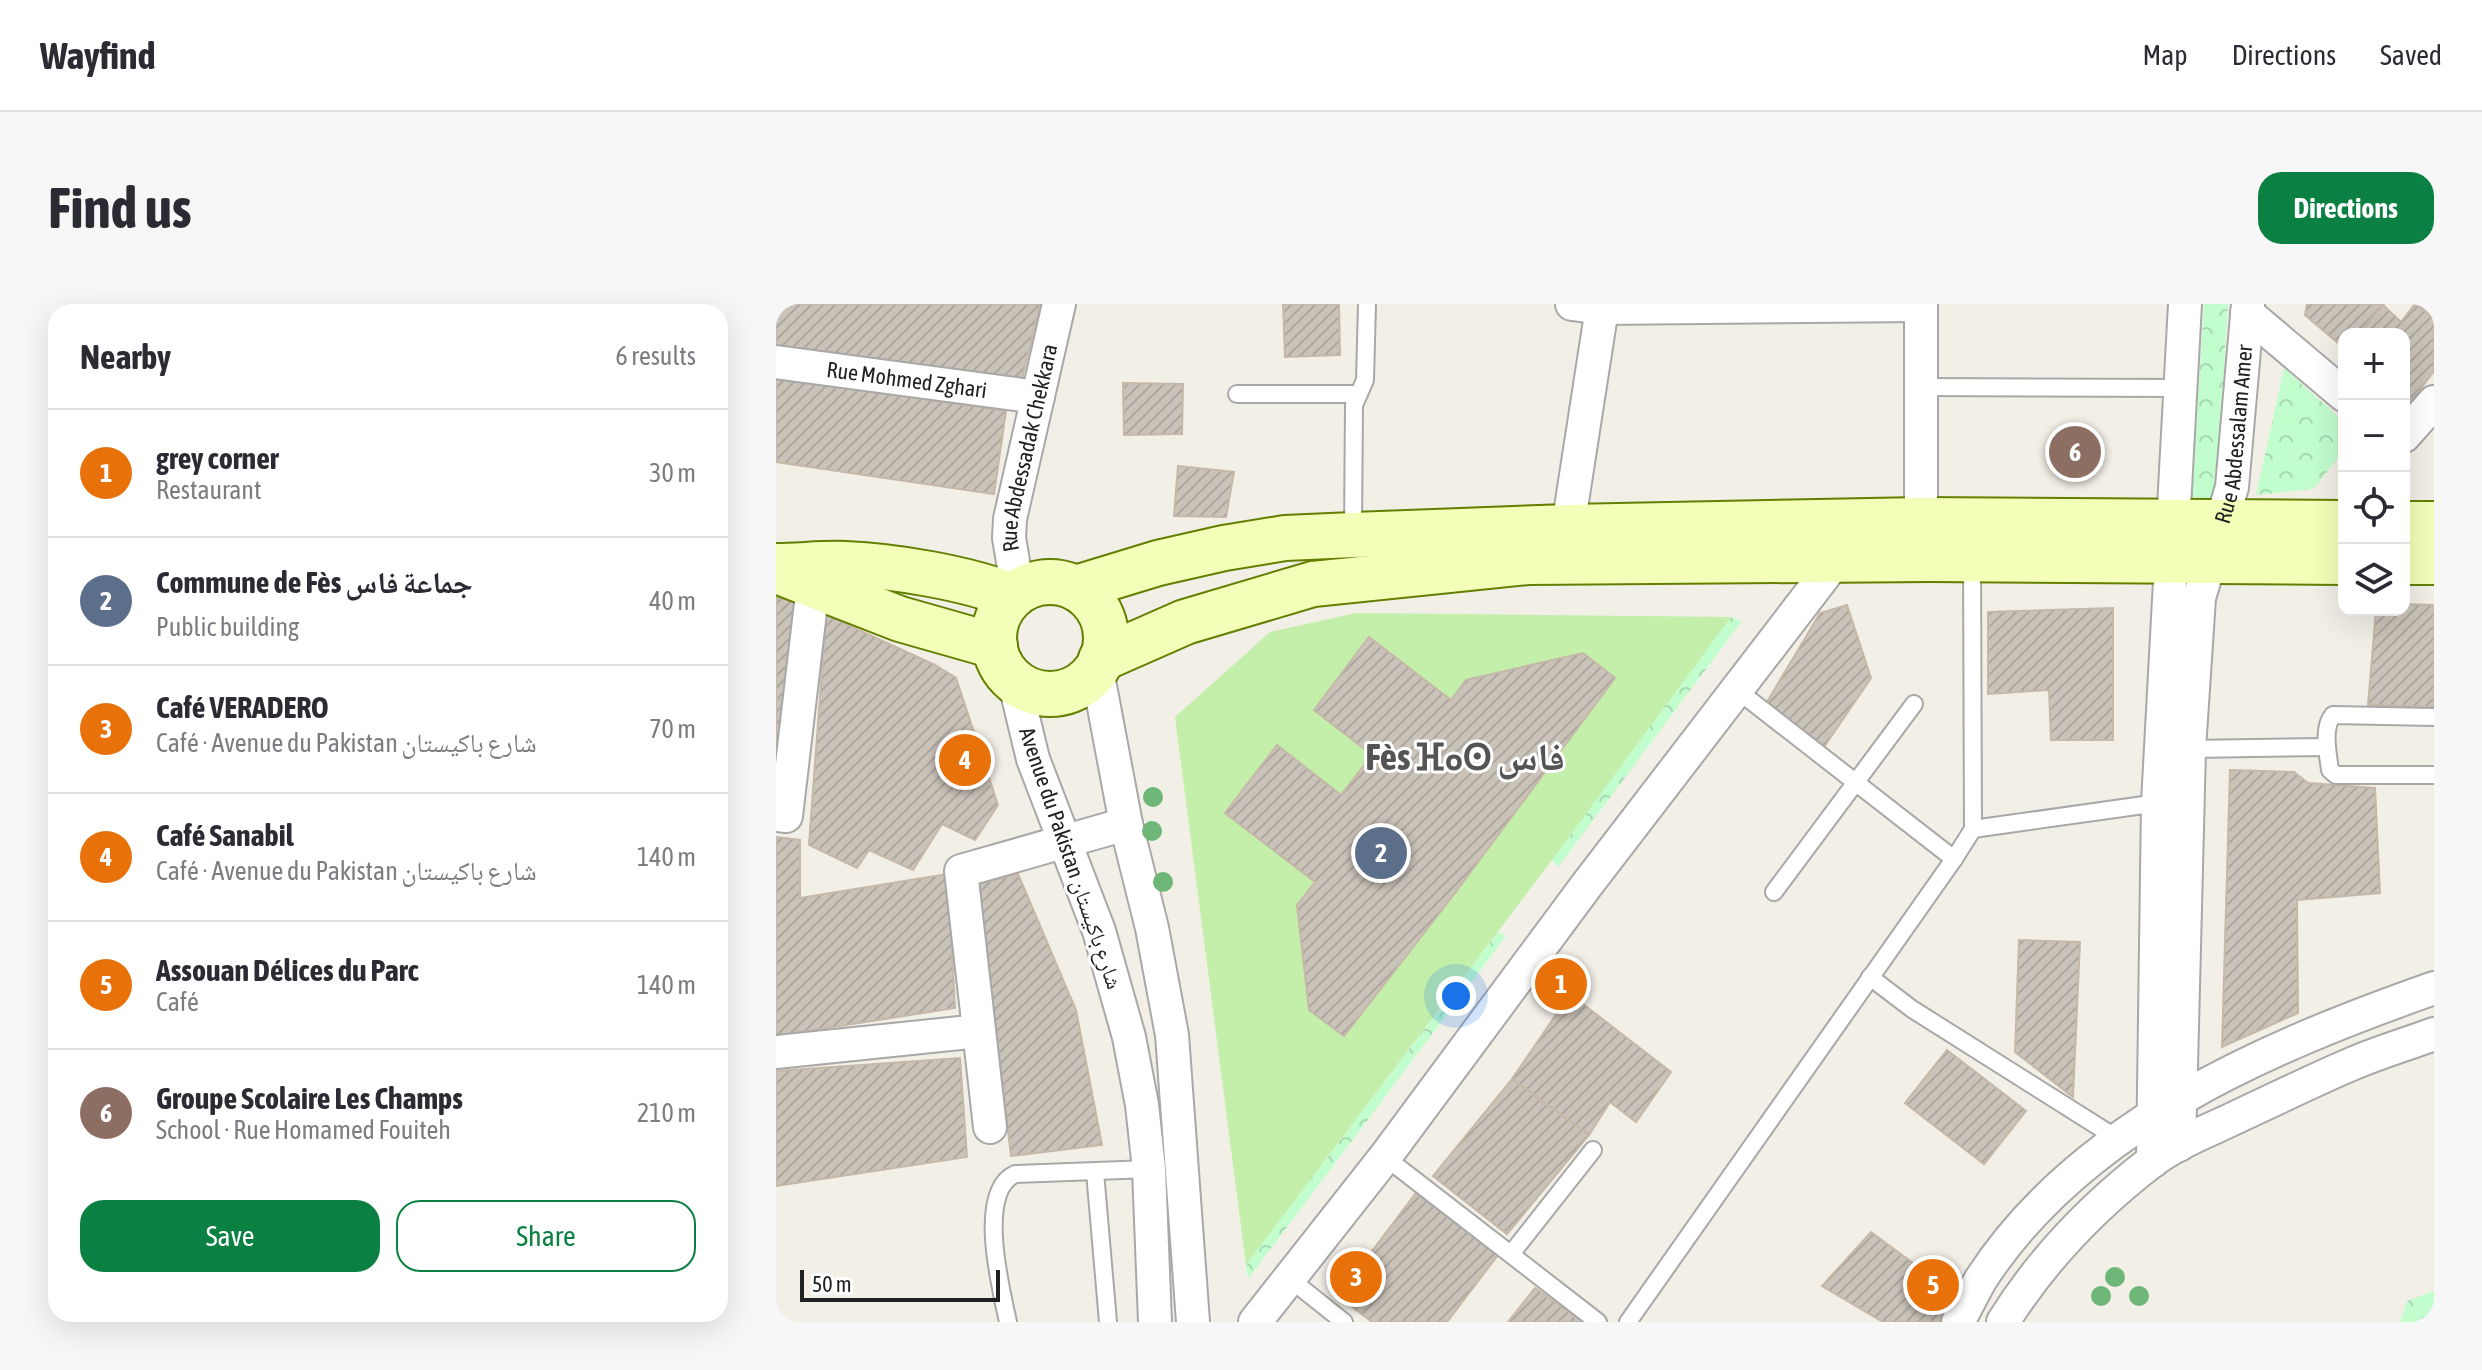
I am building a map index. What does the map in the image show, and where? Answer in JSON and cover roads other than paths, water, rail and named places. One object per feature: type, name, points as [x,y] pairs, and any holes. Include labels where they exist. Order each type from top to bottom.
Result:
[{"type":"street","name":"Rue Abdessadak Chekkara","points":[[1015,594],[1010,519],[1059,304]]},
{"type":"street","points":[[2166,1153],[2199,598],[2181,388],[2185,304]]},
{"type":"street","points":[[1568,527],[1587,306],[1921,305],[1921,520]]},
{"type":"street","points":[[2248,309],[2338,390]]},
{"type":"street","name":"Rue Abdessalam Amer","points":[[2195,542],[2232,487],[2248,309]]},
{"type":"street","name":"Rue Mohmed Zghari","points":[[776,362],[1038,397]]},
{"type":"street","points":[[2410,429],[2434,402]]},
{"type":"street","points":[[788,574],[1004,663],[1037,692],[1063,692],[1075,687],[1099,664],[1185,622],[1313,584],[1528,562],[1839,541],[1921,520],[2195,542]]},
{"type":"street","points":[[2410,524],[2434,524]]},
{"type":"street","points":[[1076,588],[1158,563],[1285,538],[1568,527],[1839,541],[1972,560],[2338,528]]},
{"type":"street","points":[[1255,1322],[1385,1157],[1586,886],[1737,690],[1839,541]]},
{"type":"street","points":[[2167,1107],[2158,803],[2195,542]]},
{"type":"street","points":[[2410,562],[2434,562]]},
{"type":"street","points":[[788,574],[846,564],[910,572],[1015,594]]},
{"type":"street","points":[[776,815],[786,816],[788,574]]},
{"type":"street","points":[[1004,663],[994,628],[997,619],[1015,594],[1036,583],[1057,582],[1076,588],[1087,596],[1102,619],[1105,646],[1099,664],[1126,824],[1152,928],[1172,1035],[1193,1322]]},
{"type":"street","name":"Avenue du Pakistan شارع باكيستان","points":[[1004,663],[1033,759],[1099,931],[1129,1037],[1142,1105],[1149,1169],[1155,1322]]},
{"type":"street","points":[[990,1127],[961,871],[1126,824]]},
{"type":"street","points":[[1958,1322],[1982,1279],[2028,1220],[2080,1169],[2118,1139],[2167,1107],[2270,1053],[2334,1024],[2434,988]]},
{"type":"street","points":[[776,1052],[979,1031]]},
{"type":"street","points":[[2003,1322],[2025,1289],[2096,1210],[2166,1153],[2356,1062],[2434,1034]]},
{"type":"lane","points":[[1353,535],[1354,405],[1365,380],[1367,304]]},
{"type":"lane","points":[[1921,387],[2181,388]]},
{"type":"lane","points":[[1237,394],[1359,394]]},
{"type":"lane","points":[[1628,1322],[1973,829],[1972,560]]},
{"type":"lane","points":[[1737,690],[1954,859]]},
{"type":"lane","points":[[1774,892],[1914,704]]},
{"type":"lane","points":[[2434,717],[2333,715],[2328,721],[2327,747],[2330,770],[2336,775],[2434,775]]},
{"type":"lane","points":[[2189,749],[2327,747]]},
{"type":"lane","points":[[1973,829],[2158,803]]},
{"type":"lane","points":[[1870,977],[1912,1009],[2118,1139]]},
{"type":"lane","points":[[1511,1254],[1593,1150]]},
{"type":"lane","points":[[1385,1157],[1598,1322]]},
{"type":"lane","points":[[1008,1322],[993,1250],[999,1187],[1006,1178],[1015,1174],[1149,1169]]},
{"type":"lane","points":[[1095,1172],[1108,1322]]},
{"type":"lane","points":[[1290,1279],[1344,1322]]},
{"type":"place","name":"Groupe Scolaire Les Champs","points":[[2075,452]]},
{"type":"place","name":"Café Sanabil","points":[[965,760]]},
{"type":"place","name":"Commune de Fès جماعة فاس","points":[[1381,853]]},
{"type":"place","name":"grey corner","points":[[1561,984]]},
{"type":"place","name":"Café VERADERO","points":[[1356,1277]]},
{"type":"place","name":"Assouan Délices du Parc","points":[[1933,1285]]},
{"type":"district","name":"Fès ⴼⴰⵙ فاس","points":[[1465,757]]}]
